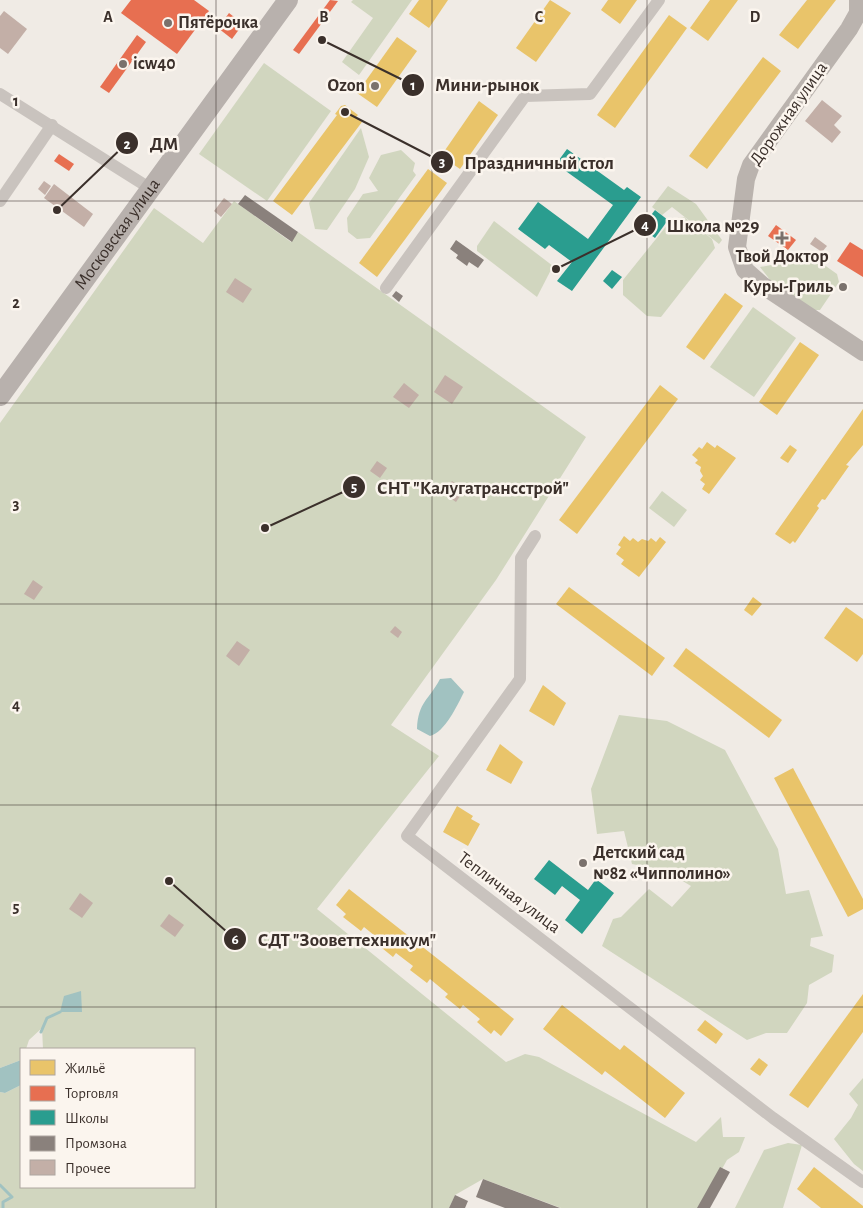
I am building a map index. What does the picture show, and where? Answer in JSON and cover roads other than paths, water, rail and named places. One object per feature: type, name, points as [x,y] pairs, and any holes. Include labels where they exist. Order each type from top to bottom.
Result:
[{"type":"main road","name":"Московская улица","points":[[0,396],[288,0]]},
{"type":"street","points":[[386,288],[525,96],[590,94],[659,0]]},
{"type":"street","name":"Дорожная улица","points":[[858,0],[858,14],[849,29],[751,165],[746,179],[737,247],[744,270],[762,285],[863,352]]},
{"type":"street","points":[[0,94],[52,125],[150,189]]},
{"type":"street","points":[[0,201],[52,125]]},
{"type":"street","name":"Тепличная улица","points":[[535,536],[521,558],[520,678],[407,836],[773,1118],[863,1182]]},
{"type":"water","points":[[451,678],[464,692],[446,724],[430,736],[417,729],[419,713],[440,679]]},
{"type":"water","points":[[81,991],[82,1012],[60,1012],[64,996]]},
{"type":"water","points":[[20,1060],[20,1086],[5,1093],[0,1092],[0,1068]]},
{"type":"waterway","points":[[41,1032],[47,1018],[60,1012]]},
{"type":"waterway","points":[[0,1185],[12,1197],[3,1202],[3,1208]]},
{"type":"place","name":"Пятёрочка","points":[[168,23]]},
{"type":"place","name":"Мини-рынок","points":[[322,40]]},
{"type":"place","name":"icw40","points":[[123,64]]},
{"type":"place","name":"Ozon","points":[[375,86]]},
{"type":"place","name":"Праздничный стол","points":[[345,112]]},
{"type":"place","name":"ДМ","points":[[57,210]]},
{"type":"place","name":"Твой Доктор","points":[[782,238]]},
{"type":"place","name":"Школа №29","points":[[556,269]]},
{"type":"place","name":"Куры-Гриль","points":[[843,287]]},
{"type":"place","name":"СНТ \"Калугатрансстрой\"","points":[[265,528]]},
{"type":"place","name":"Детский сад №82 «Чипполино»","points":[[583,863]]},
{"type":"place","name":"СДТ \"Зооветтехникум\"","points":[[169,881]]}]
